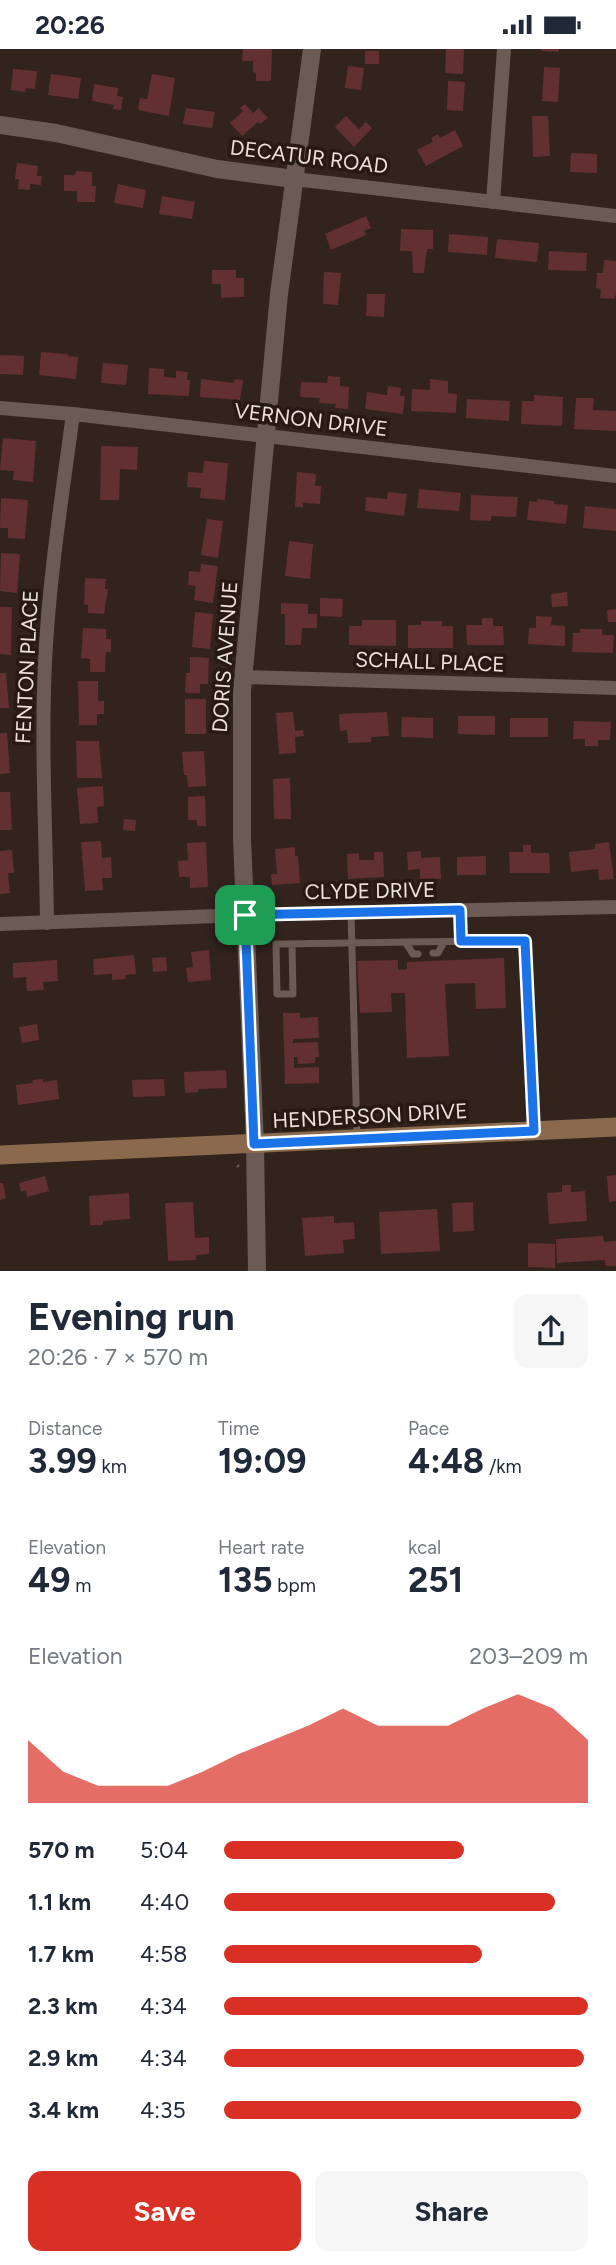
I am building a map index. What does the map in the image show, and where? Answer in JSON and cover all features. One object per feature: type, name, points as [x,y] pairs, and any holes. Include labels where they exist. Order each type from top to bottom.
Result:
[{"type":"main road","name":"HENDERSON DRIVE","points":[[0,1155],[616,1127]]},
{"type":"street","name":"DORIS AVENUE","points":[[257,1271],[242,825],[243,677],[279,294],[312,49]]},
{"type":"street","points":[[493,201],[504,49]]},
{"type":"street","name":"DECATUR ROAD","points":[[0,125],[56,132],[217,169],[616,216]]},
{"type":"street","name":"VERNON DRIVE","points":[[0,408],[616,475]]},
{"type":"street","name":"FENTON PLACE","points":[[47,923],[43,728],[45,663],[73,414]]},
{"type":"street","name":"SCHALL PLACE","points":[[243,677],[616,688]]},
{"type":"street","name":"CLYDE DRIVE","points":[[0,925],[245,915],[616,907]]},
{"type":"lane","points":[[460,910],[461,941]]},
{"type":"lane","points":[[351,913],[357,1139]]},
{"type":"lane","points":[[292,944],[293,994],[277,994],[276,944],[525,941],[534,1131]]},
{"type":"lane","points":[[433,953],[438,953],[444,942]]},
{"type":"lane","points":[[406,943],[413,954],[418,954]]},
{"type":"building","points":[[243,49],[272,49],[271,81],[256,81],[253,61],[242,61]]},
{"type":"building","points":[[446,49],[464,49],[463,74],[445,73]]},
{"type":"building","points":[[559,49],[559,52],[541,51]]},
{"type":"building","points":[[365,51],[379,51],[379,64],[365,64]]},
{"type":"building","points":[[348,66],[364,68],[361,90],[345,88]]},
{"type":"building","points":[[544,67],[560,68],[558,102],[542,101]]},
{"type":"building","points":[[13,69],[37,71],[35,89],[26,88],[25,92],[11,90]]},
{"type":"building","points":[[51,74],[81,78],[78,99],[48,95]]},
{"type":"building","points":[[152,74],[175,78],[169,116],[138,110],[140,98],[147,99]]},
{"type":"building","points":[[448,81],[465,82],[463,111],[447,110]]},
{"type":"building","points":[[94,84],[118,88],[117,96],[123,97],[121,110],[113,109],[114,105],[92,101]]},
{"type":"building","points":[[245,104],[253,113],[259,108],[268,118],[260,124],[258,122],[242,136],[230,123],[243,111],[240,108]]},
{"type":"building","points":[[186,108],[215,112],[212,128],[183,124]]},
{"type":"building","points":[[346,116],[359,129],[366,122],[372,128],[354,147],[335,127]]},
{"type":"building","points":[[532,116],[548,116],[550,156],[533,157]]},
{"type":"building","points":[[455,130],[463,146],[426,166],[417,150],[433,142],[431,138],[438,134],[440,138]]},
{"type":"building","points":[[571,153],[597,154],[597,173],[570,172]]},
{"type":"building","points":[[17,163],[38,166],[37,176],[42,176],[41,185],[30,184],[30,190],[18,189],[19,179],[15,179]]},
{"type":"building","points":[[76,171],[92,172],[92,186],[96,186],[95,202],[77,202],[77,191],[64,191],[64,175],[75,175]]},
{"type":"building","points":[[118,184],[146,190],[143,208],[114,203]]},
{"type":"building","points":[[162,196],[195,202],[192,219],[159,214]]},
{"type":"building","points":[[366,216],[371,228],[364,231],[366,235],[331,250],[325,234]]},
{"type":"building","points":[[401,229],[433,230],[433,249],[427,249],[424,273],[413,273],[412,251],[400,251]]},
{"type":"building","points":[[449,234],[488,237],[487,255],[448,252]]},
{"type":"building","points":[[497,239],[539,243],[537,262],[495,258]]},
{"type":"building","points":[[549,251],[587,253],[586,271],[548,270]]},
{"type":"building","points":[[604,260],[616,261],[614,299],[600,298],[601,289],[596,288],[597,273],[603,273]]},
{"type":"building","points":[[212,270],[236,270],[236,278],[244,278],[244,297],[221,298],[221,284],[212,284]]},
{"type":"building","points":[[324,272],[341,273],[338,305],[323,304]]},
{"type":"building","points":[[367,294],[385,294],[384,317],[366,316]]},
{"type":"building","points":[[41,352],[78,357],[76,379],[39,375]]},
{"type":"building","points":[[0,355],[24,356],[23,375],[0,374]]},
{"type":"building","points":[[103,363],[128,365],[126,385],[101,383]]},
{"type":"building","points":[[149,368],[164,369],[164,377],[176,378],[176,371],[188,372],[189,396],[148,394]]},
{"type":"building","points":[[328,376],[340,377],[340,386],[349,387],[348,409],[335,408],[336,404],[319,403],[320,398],[300,397],[301,382],[327,383]]},
{"type":"building","points":[[201,379],[234,383],[235,379],[243,380],[240,400],[200,397]]},
{"type":"building","points":[[430,379],[448,381],[448,393],[457,394],[456,413],[411,411],[412,389],[430,390]]},
{"type":"building","points":[[388,386],[401,388],[400,396],[405,396],[403,414],[365,409],[367,392],[387,395]]},
{"type":"building","points":[[534,395],[563,397],[562,426],[521,424],[522,401],[534,401]]},
{"type":"building","points":[[576,398],[594,398],[593,410],[616,411],[616,431],[574,429]]},
{"type":"building","points":[[467,399],[510,401],[509,421],[466,418]]},
{"type":"building","points":[[3,438],[36,441],[33,482],[13,480],[14,471],[0,470]]},
{"type":"building","points":[[101,446],[138,447],[137,470],[120,469],[119,500],[100,500]]},
{"type":"building","points":[[204,461],[228,463],[225,500],[200,498],[201,488],[187,487],[188,472],[203,473]]},
{"type":"building","points":[[297,472],[316,474],[315,486],[321,486],[320,504],[303,503],[303,507],[295,507]]},
{"type":"building","points":[[419,489],[461,493],[459,511],[417,508]]},
{"type":"building","points":[[388,492],[407,494],[404,516],[365,511],[366,497],[387,499]]},
{"type":"building","points":[[471,495],[518,497],[516,517],[491,516],[491,521],[470,520]]},
{"type":"building","points":[[1,498],[28,500],[25,539],[8,538],[8,528],[0,528]]},
{"type":"building","points":[[538,499],[568,505],[566,524],[527,520],[529,501],[537,502]]},
{"type":"building","points":[[585,506],[616,509],[616,531],[583,528]]},
{"type":"building","points":[[207,519],[223,521],[218,558],[201,555]]},
{"type":"building","points":[[289,541],[313,544],[310,579],[285,576]]},
{"type":"building","points":[[1,553],[20,554],[17,593],[0,591]]},
{"type":"building","points":[[201,564],[218,566],[213,603],[194,600],[196,586],[188,585],[189,571],[200,572]]},
{"type":"building","points":[[85,578],[106,579],[105,589],[108,589],[104,614],[88,613],[88,605],[84,605]]},
{"type":"building","points":[[567,592],[568,606],[552,607],[551,594]]},
{"type":"building","points":[[320,598],[343,599],[342,617],[320,616]]},
{"type":"building","points":[[281,603],[308,604],[308,614],[317,614],[317,628],[302,628],[301,645],[285,645],[285,614],[281,614]]},
{"type":"building","points":[[0,607],[12,607],[11,655],[0,654]]},
{"type":"building","points":[[616,609],[616,622],[608,622],[607,610]]},
{"type":"building","points":[[195,612],[213,614],[210,649],[192,647]]},
{"type":"building","points":[[536,616],[552,617],[551,625],[565,626],[565,646],[528,644],[529,628],[536,628]]},
{"type":"building","points":[[482,618],[493,618],[493,626],[503,626],[504,645],[467,645],[466,625],[482,625]]},
{"type":"building","points":[[362,620],[396,620],[396,646],[349,645],[349,626],[362,626]]},
{"type":"building","points":[[421,621],[442,621],[442,626],[453,626],[453,648],[408,648],[408,625],[421,625]]},
{"type":"building","points":[[83,628],[106,629],[106,639],[111,639],[111,652],[106,652],[105,672],[90,672],[90,659],[81,658]]},
{"type":"building","points":[[580,629],[602,629],[602,635],[614,635],[613,653],[572,652],[573,633],[580,633]]},
{"type":"building","points":[[190,657],[209,658],[208,684],[200,684],[200,693],[185,693],[186,673],[190,673]]},
{"type":"building","points":[[0,673],[6,673],[9,708],[0,708]]},
{"type":"building","points":[[78,681],[98,681],[98,701],[104,701],[104,714],[97,714],[97,725],[79,725]]},
{"type":"building","points":[[185,699],[206,699],[206,734],[185,734]]},
{"type":"building","points":[[293,712],[295,731],[303,730],[304,736],[295,737],[296,753],[279,754],[276,713]]},
{"type":"building","points":[[387,712],[389,736],[371,737],[371,742],[348,743],[347,730],[340,731],[339,714]]},
{"type":"building","points":[[458,716],[495,716],[495,735],[458,734]]},
{"type":"building","points":[[402,717],[433,718],[433,738],[401,737]]},
{"type":"building","points":[[510,718],[548,718],[548,737],[510,737]]},
{"type":"building","points":[[574,721],[611,722],[610,740],[598,740],[598,746],[585,746],[585,739],[573,739]]},
{"type":"building","points":[[0,733],[7,733],[10,773],[0,774]]},
{"type":"building","points":[[76,741],[99,741],[102,778],[77,778]]},
{"type":"building","points":[[204,751],[206,786],[188,787],[182,752]]},
{"type":"building","points":[[290,778],[291,819],[274,819],[273,779]]},
{"type":"building","points":[[103,786],[104,806],[97,807],[98,823],[80,824],[77,788]]},
{"type":"building","points":[[0,792],[10,792],[12,830],[0,830]]},
{"type":"building","points":[[205,796],[206,826],[197,826],[197,820],[188,820],[188,797]]},
{"type":"building","points":[[124,819],[136,820],[135,831],[123,830]]},
{"type":"building","points":[[101,841],[102,858],[111,857],[112,878],[102,878],[103,890],[85,891],[81,842]]},
{"type":"building","points":[[206,842],[208,887],[190,888],[190,877],[179,877],[178,861],[188,860],[187,843]]},
{"type":"building","points":[[609,842],[614,879],[599,880],[598,869],[571,872],[569,852],[595,849],[595,844]]},
{"type":"building","points":[[523,845],[531,845],[531,853],[549,853],[550,873],[510,873],[509,852],[523,852]]},
{"type":"building","points":[[295,847],[300,883],[272,885],[271,874],[277,874],[275,849]]},
{"type":"building","points":[[12,850],[14,873],[8,873],[10,893],[0,894],[0,851]]},
{"type":"building","points":[[421,851],[421,858],[440,857],[441,879],[420,880],[420,869],[408,870],[407,852]]},
{"type":"building","points":[[374,852],[383,852],[384,877],[348,879],[347,854],[359,853],[359,860],[374,860]]},
{"type":"building","points":[[486,856],[486,875],[457,875],[457,857]]},
{"type":"building","points":[[209,950],[211,980],[188,982],[186,968],[193,967],[191,952]]},
{"type":"building","points":[[134,955],[136,974],[125,975],[126,979],[112,980],[112,974],[94,975],[93,959]]},
{"type":"building","points":[[166,957],[167,971],[153,972],[152,958]]},
{"type":"building","points":[[504,958],[506,1008],[476,1009],[475,983],[445,984],[449,1056],[407,1058],[405,993],[391,993],[392,1012],[360,1013],[357,961],[398,960],[398,970],[407,969],[407,962]]},
{"type":"building","points":[[57,960],[58,981],[43,982],[44,990],[27,991],[26,977],[13,978],[13,963]]},
{"type":"building","points":[[283,1013],[300,1013],[300,1018],[318,1017],[319,1038],[293,1039],[293,1043],[318,1042],[319,1057],[315,1057],[315,1063],[298,1064],[297,1057],[294,1057],[294,1068],[319,1067],[319,1083],[285,1084]]},
{"type":"building","points":[[37,1024],[39,1040],[22,1043],[19,1027]]},
{"type":"building","points":[[226,1070],[227,1088],[198,1089],[198,1092],[185,1093],[184,1072]]},
{"type":"building","points":[[43,1079],[43,1082],[57,1080],[59,1099],[18,1105],[16,1085]]},
{"type":"building","points":[[164,1079],[165,1096],[133,1097],[132,1080]]},
{"type":"building","points":[[616,1175],[616,1201],[609,1202],[607,1176]]},
{"type":"building","points":[[45,1176],[49,1191],[27,1197],[26,1190],[21,1192],[19,1183]]},
{"type":"building","points":[[0,1183],[3,1183],[6,1198],[0,1200]]},
{"type":"building","points":[[562,1185],[571,1185],[571,1192],[585,1191],[587,1221],[549,1224],[547,1193],[562,1192]]},
{"type":"building","points":[[129,1193],[130,1219],[90,1225],[89,1196]]},
{"type":"building","points":[[193,1202],[195,1238],[209,1237],[209,1254],[196,1255],[196,1260],[168,1261],[165,1203]]},
{"type":"building","points":[[473,1202],[474,1231],[453,1232],[452,1203]]},
{"type":"building","points":[[437,1209],[440,1251],[381,1254],[379,1212]]},
{"type":"building","points":[[334,1216],[334,1223],[354,1222],[355,1239],[343,1240],[344,1253],[305,1256],[302,1218]]},
{"type":"building","points":[[603,1236],[604,1242],[616,1241],[616,1266],[606,1266],[605,1260],[557,1263],[556,1239]]},
{"type":"building","points":[[528,1243],[555,1244],[555,1268],[528,1267]]},
{"type":"route","points":[[460,910],[461,941],[525,941],[534,1131],[254,1144],[245,915],[460,910]]}]
